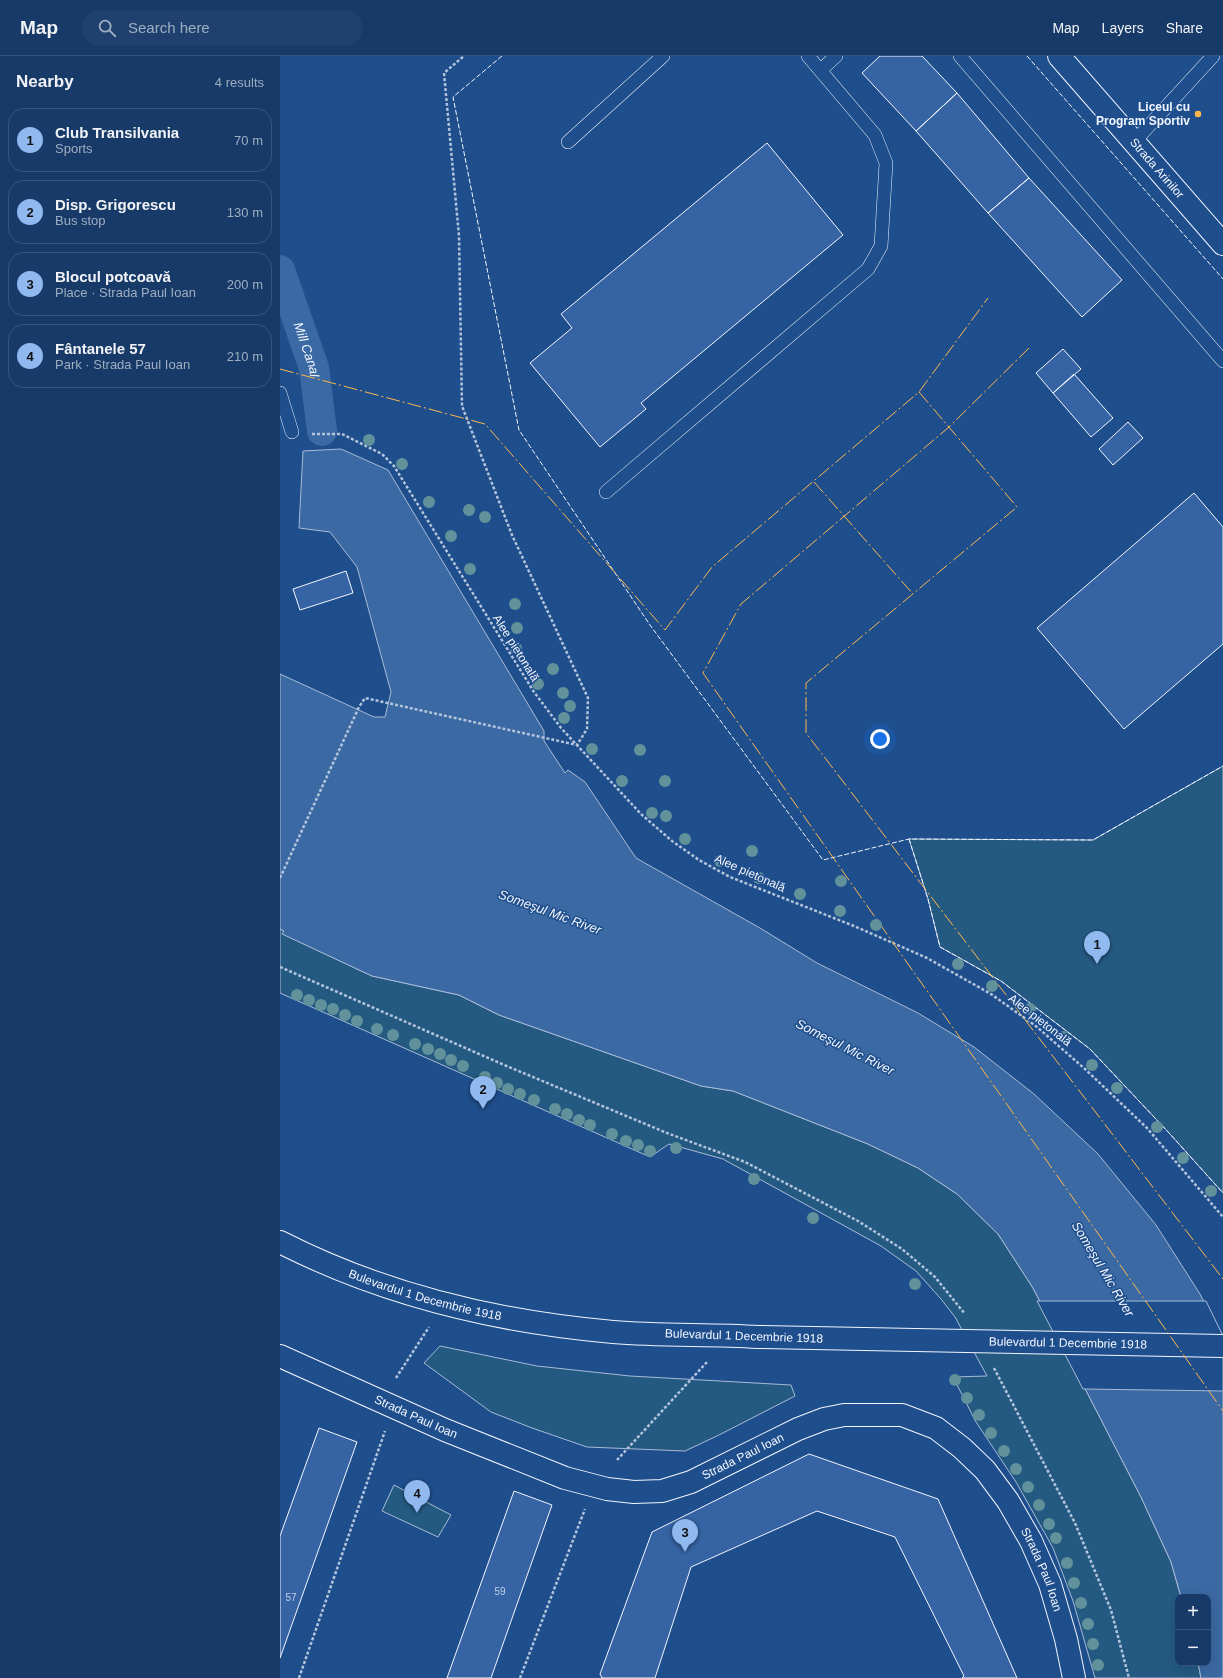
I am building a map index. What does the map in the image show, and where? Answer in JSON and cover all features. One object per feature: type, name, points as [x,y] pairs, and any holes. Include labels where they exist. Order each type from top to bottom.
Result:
[{"type":"street","name":"Strada Arinilor","points":[[1059,56],[1223,244]]},
{"type":"street","name":"Bulevardul 1 Decembrie 1918","points":[[280,1242],[314,1259],[371,1282],[463,1309],[517,1321],[614,1332],[758,1337],[1223,1346]]},
{"type":"street","name":"Strada Paul Ioan","points":[[280,1356],[438,1426],[566,1478],[608,1489],[627,1491],[662,1491],[691,1482],[798,1429],[824,1419],[844,1415],[902,1415],[936,1428],[962,1448],[985,1470],[1008,1502],[1031,1541],[1050,1584],[1066,1639],[1074,1678]]},
{"type":"lane","points":[[568,142],[663,56]]},
{"type":"lane","points":[[606,492],[868,269],[881,246],[886,163],[876,135],[808,56]]},
{"type":"lane","points":[[821,70],[836,56]]},
{"type":"lane","points":[[960,56],[1223,361]]},
{"type":"lane","points":[[1134,142],[1214,56]]},
{"type":"lane","points":[[280,393],[292,432]]},
{"type":"path","points":[[280,878],[359,707],[365,698],[577,745],[587,729],[588,698],[512,535],[462,406],[459,236],[444,73],[464,56]]},
{"type":"path","name":"Alee pietonală","points":[[310,434],[342,434],[382,454],[394,466],[534,692],[561,728],[641,814],[672,841],[699,860],[730,877],[854,926],[927,958],[991,994],[1037,1027],[1085,1069],[1146,1128],[1223,1217]]},
{"type":"path","points":[[280,967],[667,1134],[746,1162],[858,1221],[902,1249],[935,1277],[966,1315]]},
{"type":"path","points":[[396,1378],[429,1326]]},
{"type":"path","points":[[617,1460],[712,1357]]},
{"type":"path","points":[[991,1364],[1075,1523],[1111,1610],[1129,1678]]},
{"type":"path","points":[[299,1678],[385,1431]]},
{"type":"path","points":[[520,1678],[586,1505]]},
{"type":"shaded area","points":[[1223,766],[1223,1193],[1090,1049],[1001,981],[940,947],[928,899],[909,839],[1093,840]]},
{"type":"shaded area","points":[[280,929],[284,931],[283,934],[372,976],[459,995],[499,1015],[701,1086],[733,1091],[868,1144],[918,1168],[957,1194],[998,1234],[1033,1288],[1141,1497],[1171,1562],[1180,1594],[1175,1594],[1175,1666],[1199,1666],[1201,1678],[1095,1678],[1073,1601],[1053,1548],[1016,1482],[976,1422],[953,1377],[987,1376],[955,1317],[916,1271],[881,1246],[723,1159],[669,1144],[650,1157],[280,993]]},
{"type":"shaded area","points":[[440,1346],[537,1366],[630,1376],[791,1385],[795,1396],[685,1451],[587,1447],[491,1412],[424,1363]]},
{"type":"shaded area","points":[[394,1485],[451,1515],[438,1537],[382,1511]]},
{"type":"water","name":"Someşul Mic River","points":[[341,449],[388,470],[544,731],[544,741],[565,773],[568,770],[585,782],[636,858],[760,928],[817,963],[918,1013],[974,1047],[1034,1094],[1098,1154],[1156,1225],[1200,1294],[1223,1341],[1223,1678],[1201,1678],[1199,1666],[1211,1666],[1211,1594],[1180,1594],[1171,1562],[1141,1497],[1033,1288],[998,1234],[957,1194],[918,1168],[868,1144],[733,1091],[701,1086],[499,1015],[459,995],[372,976],[282,934],[284,931],[280,929],[280,674],[374,717],[385,717],[391,692],[357,567],[330,532],[299,528],[303,451]]},
{"type":"pier","points":[[1037,1301],[1206,1301],[1223,1336],[1223,1391],[1083,1389]]},
{"type":"building","points":[[880,56],[922,56],[957,93],[916,131],[862,73]]},
{"type":"building","points":[[957,93],[1029,178],[988,213],[916,131]]},
{"type":"building","points":[[767,143],[843,235],[641,403],[646,409],[600,447],[530,363],[572,328],[561,314]]},
{"type":"building","points":[[1029,178],[1122,280],[1082,317],[988,213]]},
{"type":"building","points":[[1063,349],[1081,369],[1053,393],[1036,373]]},
{"type":"building","points":[[1074,374],[1113,418],[1091,437],[1053,393]]},
{"type":"building","points":[[1128,422],[1143,438],[1113,465],[1099,449]]},
{"type":"building","points":[[1194,493],[1223,527],[1223,644],[1124,729],[1037,628]]},
{"type":"building","points":[[346,571],[353,593],[300,610],[293,589]]},
{"type":"building","points":[[319,1428],[357,1442],[280,1658],[280,1536]]},
{"type":"building","points":[[809,1454],[938,1499],[1017,1678],[962,1678],[964,1676],[895,1537],[817,1511],[691,1567],[655,1678],[602,1678],[600,1674],[652,1532]]},
{"type":"building","points":[[514,1491],[552,1505],[491,1678],[447,1678]]},
{"type":"waterway","name":"Mill Canal","points":[[280,270],[314,368],[322,431]]},
{"type":"fence","points":[[502,56],[453,97],[519,430],[650,625],[823,860],[909,839],[1093,840],[1223,766]]},
{"type":"fence","points":[[1027,56],[1223,279]]},
{"type":"fence","points":[[909,839],[928,899],[940,947],[1001,981],[1090,1049],[1223,1193]]},
{"type":"power","points":[[280,369],[485,424],[665,630],[712,567],[919,392],[988,298]]},
{"type":"power","points":[[1029,348],[949,427],[741,604],[703,673],[1223,1411]]},
{"type":"power","points":[[919,392],[1017,507],[806,683],[806,733],[1223,1279]]},
{"type":"power","points":[[814,482],[913,594]]},
{"type":"place","name":"Liceul cu Program Sportiv","points":[[1198,114]]},
{"type":"place","name":"Club Transilvania","points":[[1097,964]]},
{"type":"place","name":"Disp. Grigorescu","points":[[483,1109]]},
{"type":"place","name":"Fântanele 57","points":[[417,1513]]},
{"type":"place","name":"Blocul potcoavă","points":[[685,1552]]}]
